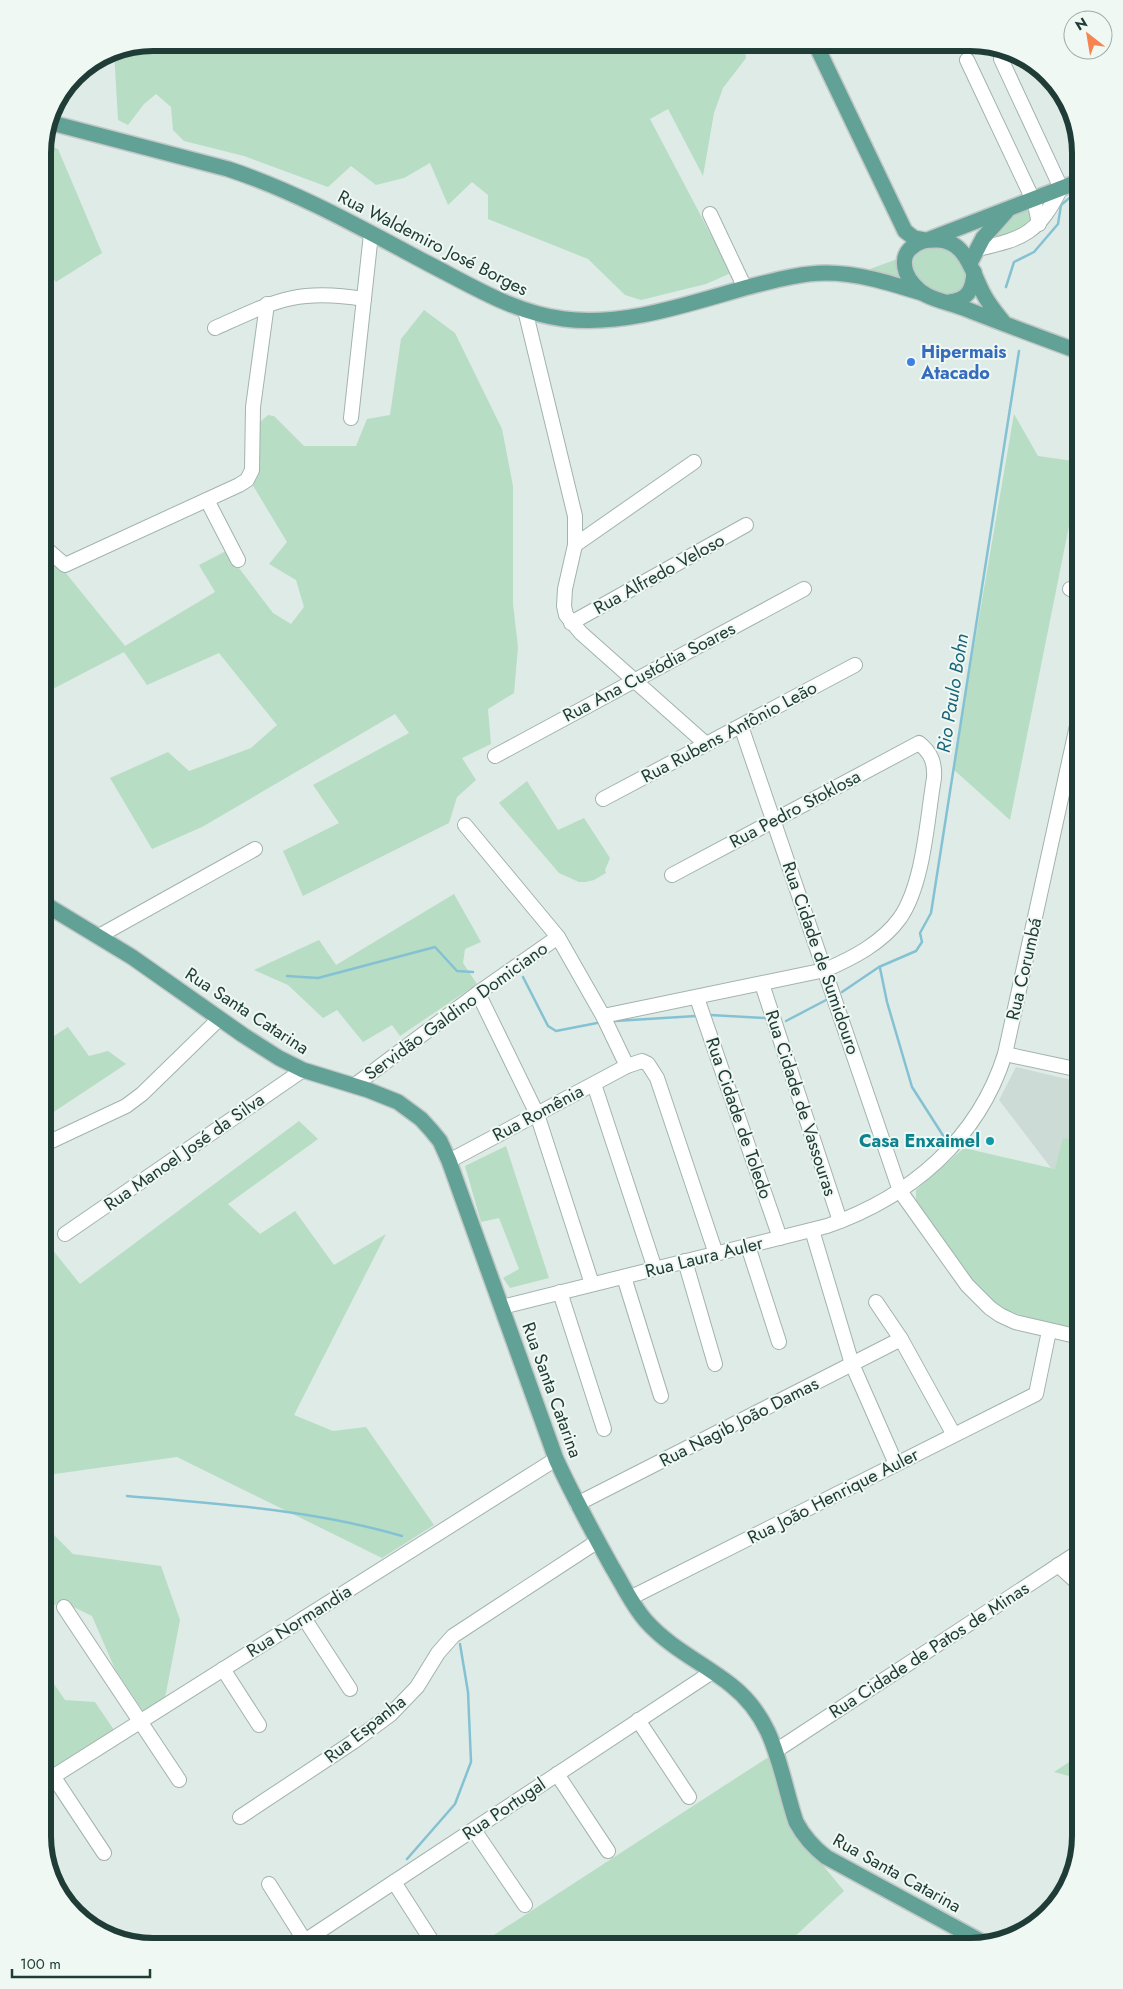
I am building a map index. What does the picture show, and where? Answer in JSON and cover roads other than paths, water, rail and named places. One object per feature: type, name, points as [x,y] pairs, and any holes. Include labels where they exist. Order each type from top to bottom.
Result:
[{"type":"main road","points":[[819,51],[905,231],[914,238],[940,240],[956,246],[972,267],[984,296],[1005,324]]},
{"type":"main road","name":"Rua Waldemiro José Borges","points":[[56,124],[253,177],[288,192],[489,295],[525,310],[563,319],[583,321],[620,319],[795,276],[840,273],[879,280],[925,294]]},
{"type":"main road","points":[[1072,184],[919,242],[905,257],[904,264],[910,280],[925,294],[1072,349]]},
{"type":"main road","points":[[949,302],[964,298],[970,292],[974,283],[972,267],[978,249],[990,229],[1011,208]]},
{"type":"main road","name":"Rua Santa Catarina","points":[[51,908],[152,970],[261,1047],[303,1070],[385,1096],[408,1108],[431,1130],[440,1141],[449,1161],[556,1459],[577,1504],[630,1598],[657,1633],[729,1683],[749,1702],[770,1732],[777,1750],[796,1822],[816,1850],[974,1938]]},
{"type":"street","points":[[978,249],[1008,241],[1025,234],[1039,224],[1053,205],[1061,188],[1001,59]]},
{"type":"street","points":[[967,60],[1038,210],[1039,224]]},
{"type":"street","points":[[710,214],[746,288]]},
{"type":"street","points":[[351,418],[371,234]]},
{"type":"street","points":[[215,328],[267,304],[290,297],[337,294],[364,299]]},
{"type":"street","points":[[51,553],[65,565],[239,485],[250,475],[252,407],[267,304]]},
{"type":"street","points":[[525,310],[575,516],[575,545],[563,598],[566,615],[571,623],[706,744]]},
{"type":"street","points":[[575,545],[694,462]]},
{"type":"street","points":[[207,500],[238,560]]},
{"type":"street","name":"Rua Alfredo Veloso","points":[[571,623],[746,525]]},
{"type":"street","name":"Rua Ana Custódia Soares","points":[[495,756],[804,589]]},
{"type":"street","name":"Rua Rubens Antônio Leão","points":[[603,799],[855,665]]},
{"type":"street","name":"Rua Cidade de Sumidouro","points":[[741,726],[826,970],[900,1192],[967,1285],[980,1300],[1008,1319],[1072,1335]]},
{"type":"street","name":"Rua Pedro Stoklosa","points":[[672,875],[919,743],[932,758],[935,767],[920,866],[911,896],[899,918],[879,938],[853,957],[826,970]]},
{"type":"street","name":"Rua Corumbá","points":[[900,1192],[924,1173],[958,1139],[990,1092],[1005,1054],[1072,748]]},
{"type":"street","points":[[465,825],[558,937],[603,1016],[627,1066],[642,1062],[648,1064],[657,1078],[716,1254]]},
{"type":"street","points":[[99,936],[255,849]]},
{"type":"street","name":"Servidão Galdino Domiciano","points":[[355,1086],[478,993],[558,937]]},
{"type":"street","points":[[603,1016],[826,970]]},
{"type":"street","name":"Rua Cidade de Vassouras","points":[[762,984],[840,1221]]},
{"type":"street","points":[[478,993],[537,1114],[592,1284]]},
{"type":"street","name":"Rua Cidade de Toledo","points":[[697,998],[780,1238]]},
{"type":"street","points":[[51,1141],[126,1106],[142,1094],[219,1018]]},
{"type":"street","points":[[1005,1054],[1072,1068]]},
{"type":"street","name":"Rua Romênia","points":[[449,1161],[627,1066]]},
{"type":"street","name":"Rua Manoel José da Silva","points":[[65,1234],[303,1070]]},
{"type":"street","points":[[594,1084],[655,1269]]},
{"type":"street","name":"Rua Laura Auler","points":[[502,1307],[812,1230],[840,1221],[900,1192]]},
{"type":"street","points":[[812,1230],[852,1364],[896,1464]]},
{"type":"street","points":[[748,1246],[779,1342]]},
{"type":"street","points":[[685,1262],[715,1364]]},
{"type":"street","points":[[624,1277],[661,1396]]},
{"type":"street","points":[[560,1292],[604,1429]]},
{"type":"street","points":[[876,1302],[900,1339],[954,1435]]},
{"type":"street","name":"Rua João Henrique Auler","points":[[630,1598],[1036,1394],[1050,1330]]},
{"type":"street","name":"Rua Nagib João Damas","points":[[577,1504],[900,1339]]},
{"type":"street","name":"Rua Normandia","points":[[51,1778],[556,1459]]},
{"type":"street","name":"Rua Espanha","points":[[240,1817],[353,1742],[391,1714],[417,1687],[438,1653],[453,1636],[598,1541]]},
{"type":"street","name":"Rua Cidade de Patos de Minas","points":[[777,1750],[1072,1555]]},
{"type":"street","points":[[1058,1565],[1072,1578]]},
{"type":"street","points":[[64,1607],[179,1780]]},
{"type":"street","points":[[304,1618],[350,1689]]},
{"type":"street","points":[[223,1669],[258,1725]]},
{"type":"street","name":"Rua Portugal","points":[[313,1938],[394,1882],[712,1672]]},
{"type":"street","points":[[638,1720],[689,1797]]},
{"type":"street","points":[[557,1774],[608,1851]]},
{"type":"street","points":[[51,1784],[104,1853]]},
{"type":"street","points":[[474,1830],[525,1905]]},
{"type":"street","points":[[394,1882],[430,1938]]},
{"type":"street","points":[[269,1884],[299,1938]]},
{"type":"waterway","name":"Rio Paulo Bohn","points":[[1006,287],[1014,262],[1034,252],[1058,224],[1061,205],[1072,196]]},
{"type":"waterway","name":"Rio Paulo Bohn","points":[[842,992],[879,967],[916,951],[922,942],[920,933],[931,913],[1019,351]]},
{"type":"waterway","name":"Rio Paulo Bohn","points":[[287,976],[318,978],[435,947],[457,971],[473,972]]},
{"type":"waterway","points":[[880,968],[887,1002],[912,1087],[944,1137]]},
{"type":"waterway","name":"Rio Paulo Bohn","points":[[523,977],[548,1026],[556,1031],[597,1023]]},
{"type":"waterway","name":"Rio Paulo Bohn","points":[[786,1021],[828,999]]},
{"type":"waterway","name":"Rio Paulo Bohn","points":[[710,1015],[766,1018]]},
{"type":"waterway","name":"Rio Paulo Bohn","points":[[615,1021],[696,1016]]},
{"type":"waterway","points":[[127,1496],[266,1509],[335,1520],[402,1536]]},
{"type":"waterway","points":[[407,1859],[455,1804],[471,1762],[468,1692],[460,1644]]},
{"type":"place","name":"Hipermais Atacado","points":[[911,362]]},
{"type":"place","name":"Casa Enxaimel","points":[[990,1141]]}]
